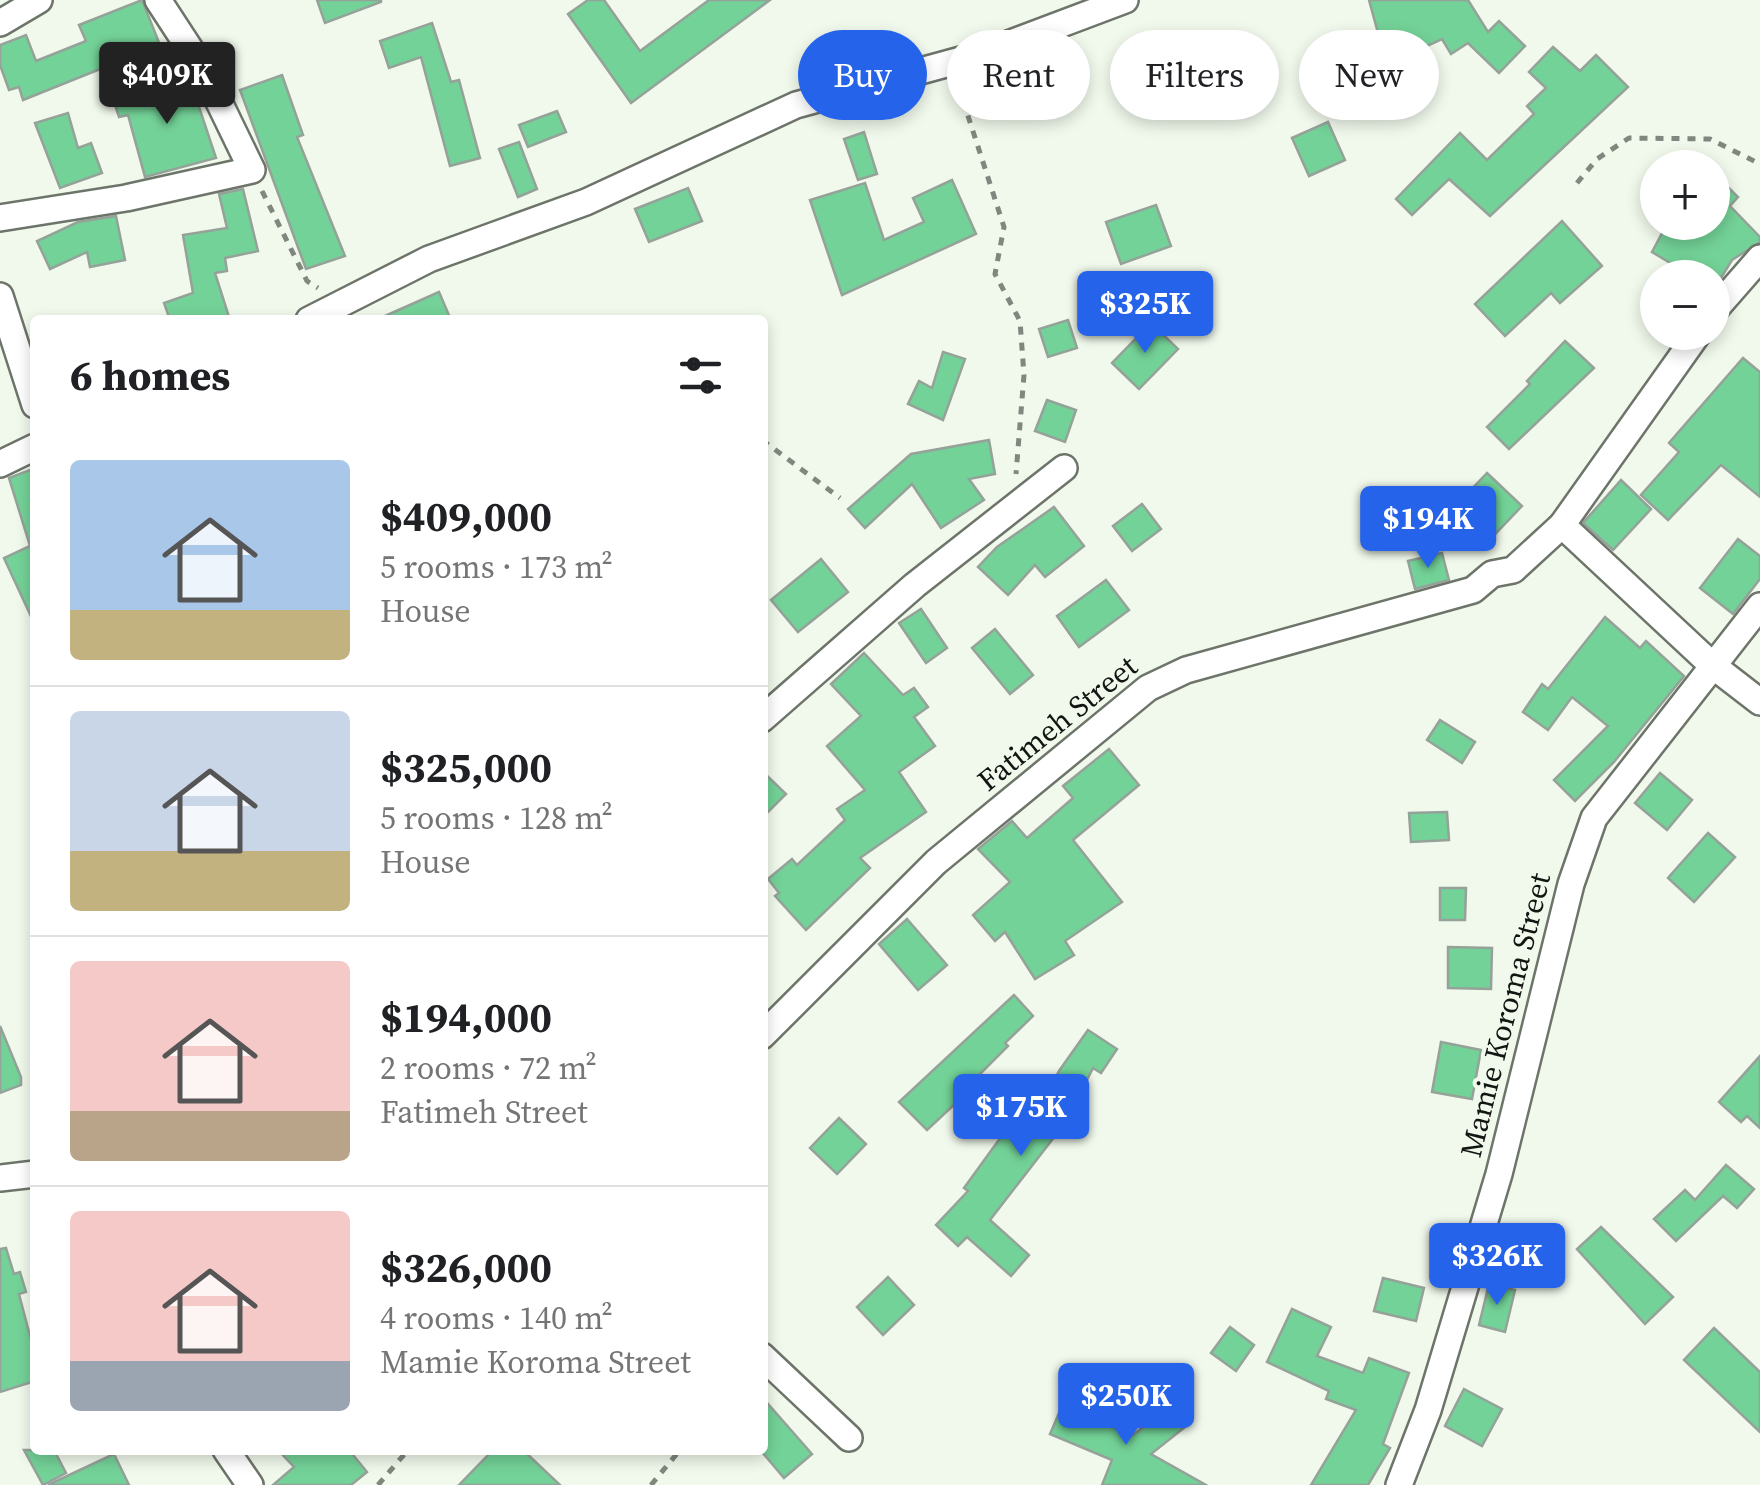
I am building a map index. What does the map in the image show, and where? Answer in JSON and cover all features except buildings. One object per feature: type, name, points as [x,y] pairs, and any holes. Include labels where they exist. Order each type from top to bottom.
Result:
[{"type":"street","points":[[0,23],[39,0]]},
{"type":"street","points":[[0,218],[126,198],[252,170],[204,69],[158,0]]},
{"type":"street","points":[[1042,30],[1124,0]]},
{"type":"street","points":[[319,315],[429,258],[586,202],[796,105],[947,64]]},
{"type":"street","points":[[1730,292],[1760,258]]},
{"type":"street","points":[[0,296],[30,389]]},
{"type":"street","name":"Fatimeh Street","points":[[768,1030],[936,862],[1165,678],[1473,590],[1492,574],[1513,570],[1562,525],[1685,350]]},
{"type":"street","points":[[0,464],[30,445]]},
{"type":"street","points":[[768,713],[825,660],[1064,468]]},
{"type":"street","points":[[1562,525],[1712,665],[1760,702]]},
{"type":"street","name":"Mamie Koroma Street","points":[[1398,1485],[1428,1410],[1499,1174],[1582,848],[1610,792],[1760,606]]},
{"type":"street","points":[[0,1178],[30,1175]]},
{"type":"street","points":[[768,1362],[849,1438]]},
{"type":"street","points":[[229,1455],[250,1485]]},
{"type":"path","points":[[969,120],[1004,227],[994,274],[1020,322],[1024,375],[1014,506]]},
{"type":"path","points":[[1577,183],[1597,159],[1629,138],[1710,138],[1760,164]]},
{"type":"path","points":[[252,170],[307,281],[345,302]]},
{"type":"path","points":[[768,444],[840,498]]},
{"type":"path","points":[[378,1485],[404,1455]]},
{"type":"path","points":[[651,1485],[676,1455]]}]
